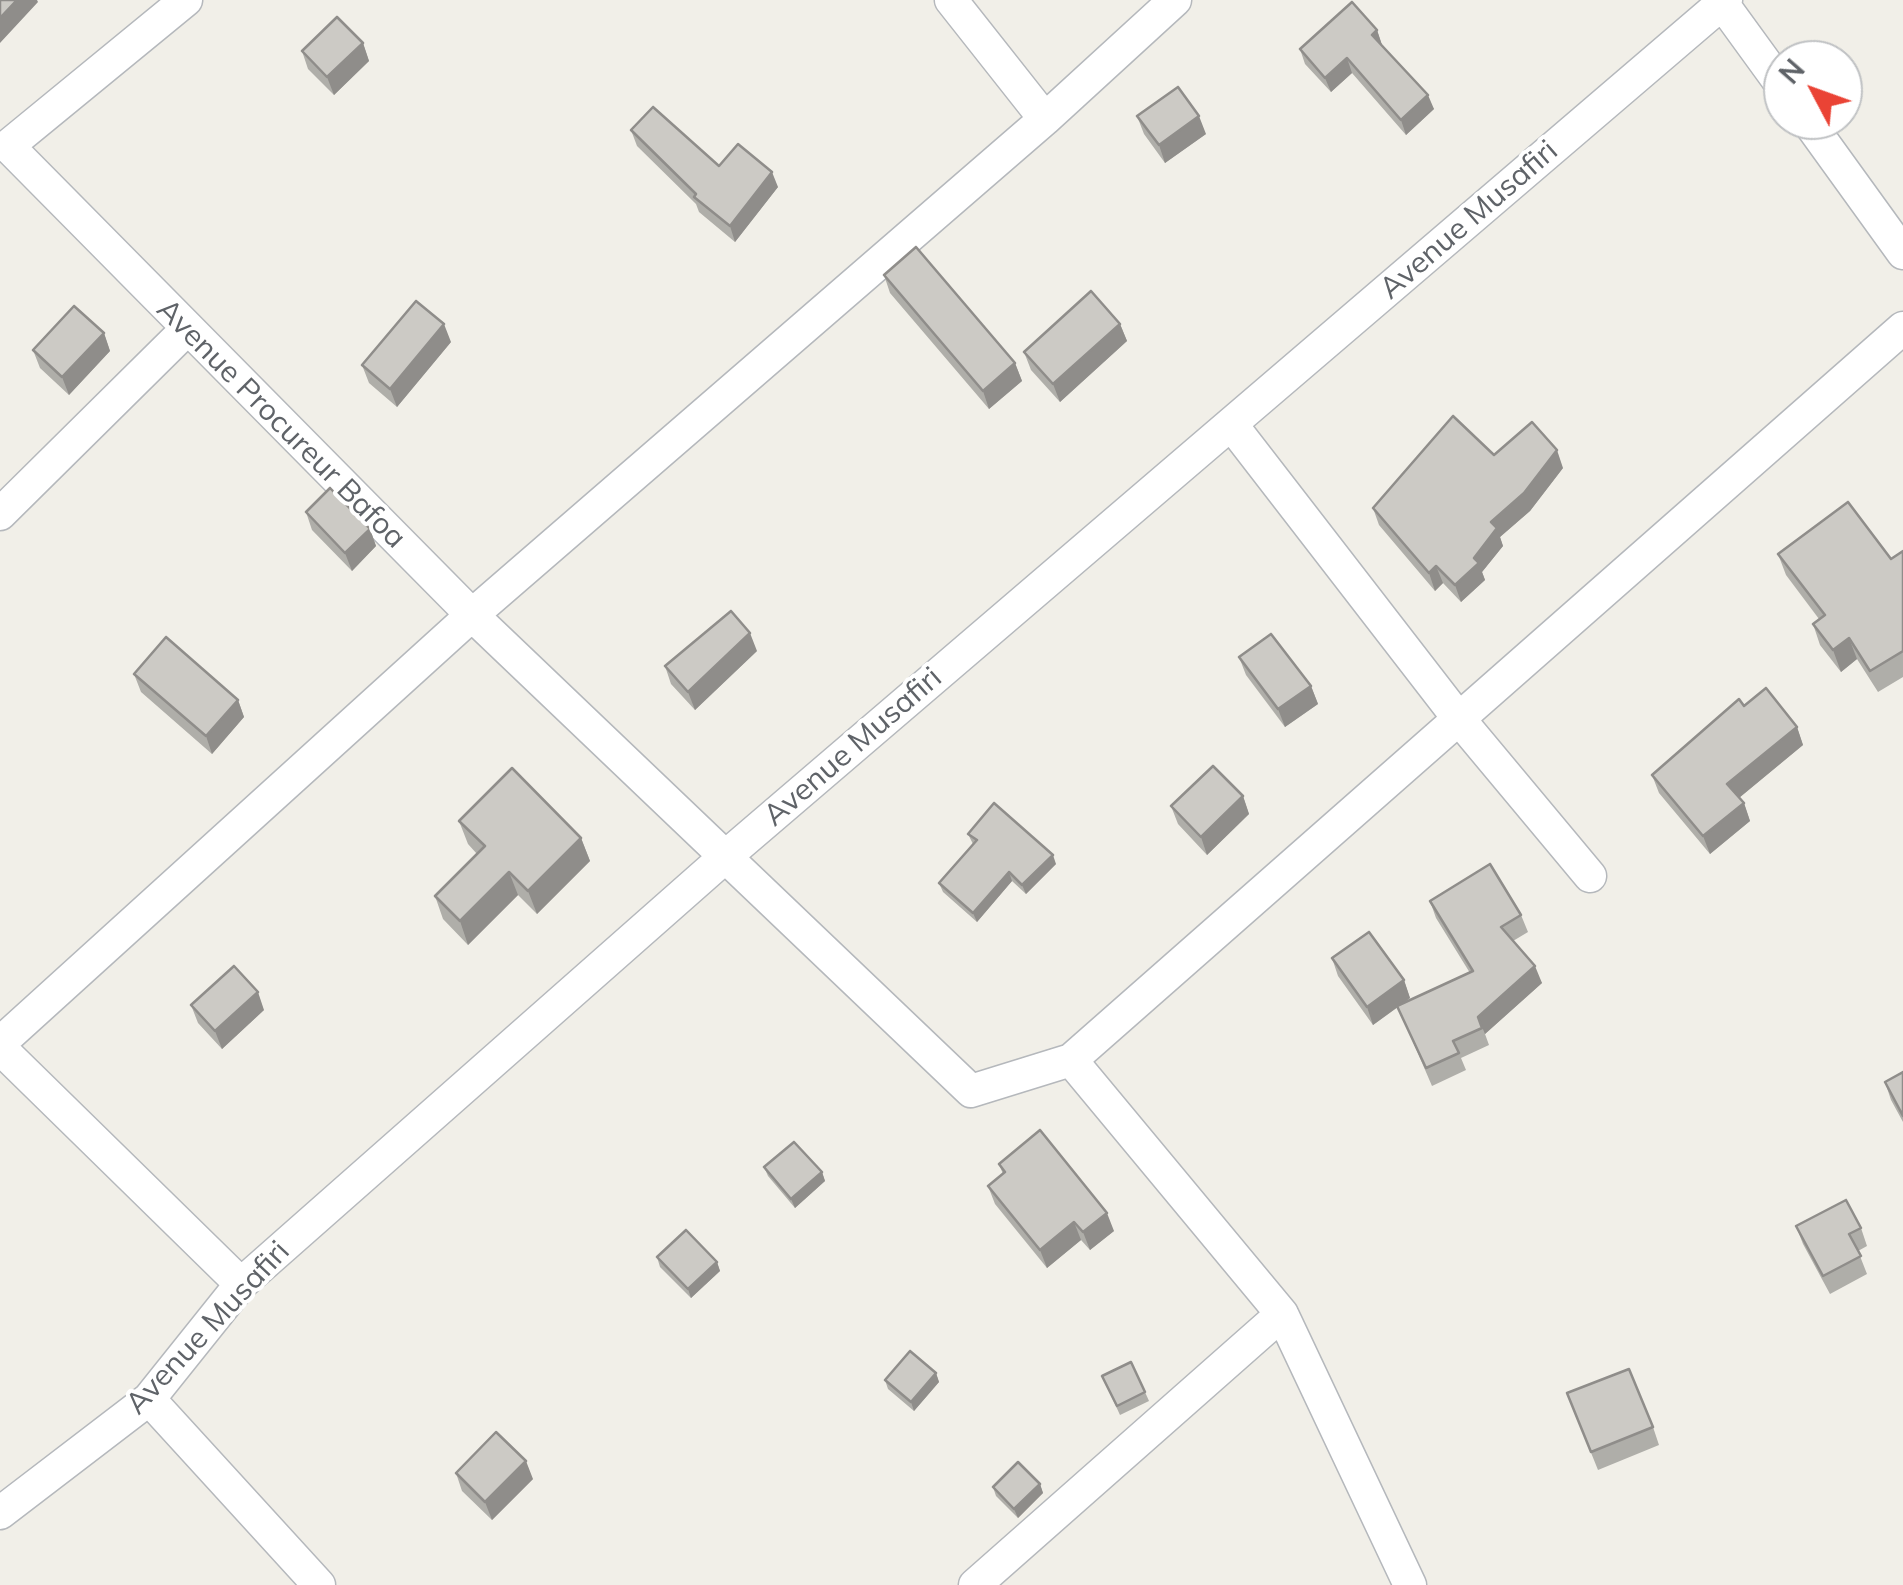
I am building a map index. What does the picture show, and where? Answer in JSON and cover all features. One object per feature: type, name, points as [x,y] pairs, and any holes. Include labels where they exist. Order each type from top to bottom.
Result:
[{"type":"street","name":"Avenue Procureur Bafoa","points":[[186,0],[8,146],[472,615],[971,1091],[1071,1060]]},
{"type":"street","points":[[952,0],[1045,120]]},
{"type":"street","points":[[241,1284],[0,1046],[472,615],[1045,120],[1175,0]]},
{"type":"street","points":[[1724,2],[1763,58]]},
{"type":"street","name":"Avenue Musafiri","points":[[0,1512],[149,1399],[241,1284],[724,857],[1724,2]]},
{"type":"street","points":[[1821,140],[1903,253]]},
{"type":"street","points":[[1410,1585],[1282,1314],[1071,1060],[1903,328]]},
{"type":"street","points":[[0,514],[186,330]]},
{"type":"street","points":[[1231,424],[1459,719],[1590,876]]},
{"type":"street","points":[[976,1585],[1282,1314]]},
{"type":"street","points":[[149,1399],[319,1585]]},
{"type":"building","points":[[0,0],[17,0],[0,18]]},
{"type":"building","points":[[1352,2],[1377,30],[1372,35],[1428,95],[1401,120],[1347,58],[1325,78],[1300,49]]},
{"type":"building","points":[[337,17],[363,43],[327,77],[302,51]]},
{"type":"building","points":[[1178,87],[1199,116],[1159,145],[1137,116]]},
{"type":"building","points":[[653,107],[719,166],[738,144],[772,172],[730,226],[694,197],[696,194],[631,130]]},
{"type":"building","points":[[916,247],[1015,363],[983,391],[884,275]]},
{"type":"building","points":[[1091,291],[1120,324],[1053,384],[1024,352]]},
{"type":"building","points":[[416,301],[444,324],[390,389],[362,365]]},
{"type":"building","points":[[74,306],[104,333],[62,377],[33,350]]},
{"type":"building","points":[[1453,416],[1494,455],[1532,422],[1557,450],[1524,493],[1491,522],[1497,528],[1474,558],[1479,563],[1455,585],[1436,566],[1429,573],[1373,508]]},
{"type":"building","points":[[330,488],[370,529],[345,553],[306,512]]},
{"type":"building","points":[[1848,502],[1891,559],[1903,551],[1903,651],[1870,671],[1849,638],[1833,650],[1813,624],[1825,615],[1778,554]]},
{"type":"building","points":[[731,611],[750,633],[688,692],[665,666]]},
{"type":"building","points":[[1271,634],[1311,686],[1278,709],[1239,657]]},
{"type":"building","points":[[166,637],[238,700],[206,736],[134,674]]},
{"type":"building","points":[[1766,688],[1797,727],[1727,784],[1744,803],[1703,836],[1652,775],[1739,699],[1744,706]]},
{"type":"building","points":[[1213,766],[1243,796],[1201,837],[1171,806]]},
{"type":"building","points":[[512,768],[581,838],[528,891],[509,872],[460,921],[435,896],[485,846],[459,821]]},
{"type":"building","points":[[994,803],[1053,855],[1022,885],[1009,872],[973,913],[939,883],[977,840],[968,834]]},
{"type":"building","points":[[1490,864],[1521,915],[1501,927],[1535,966],[1478,1017],[1482,1028],[1453,1041],[1459,1053],[1426,1068],[1397,1006],[1473,971],[1430,901]]},
{"type":"building","points":[[1369,932],[1404,980],[1367,1007],[1332,958]]},
{"type":"building","points":[[234,966],[258,992],[215,1031],[191,1005]]},
{"type":"building","points":[[1903,1072],[1903,1116],[1885,1082]]},
{"type":"building","points":[[1040,1130],[1107,1213],[1083,1232],[1074,1222],[1040,1250],[988,1186],[1005,1172],[999,1164]]},
{"type":"building","points":[[794,1142],[822,1172],[791,1199],[764,1167]]},
{"type":"building","points":[[1846,1200],[1861,1228],[1849,1234],[1861,1256],[1823,1276],[1796,1226]]},
{"type":"building","points":[[686,1230],[717,1262],[688,1289],[657,1257]]},
{"type":"building","points":[[910,1351],[936,1373],[911,1402],[885,1380]]},
{"type":"building","points":[[1131,1362],[1145,1392],[1117,1406],[1102,1376]]},
{"type":"building","points":[[1629,1369],[1653,1427],[1591,1452],[1567,1393]]},
{"type":"building","points":[[496,1432],[526,1461],[485,1502],[456,1473]]},
{"type":"building","points":[[1018,1462],[1040,1484],[1014,1509],[993,1487]]}]
